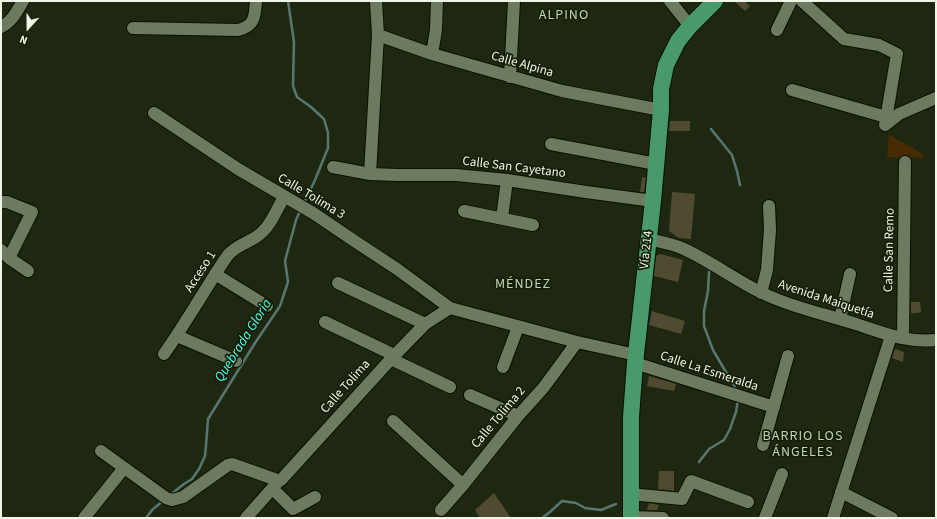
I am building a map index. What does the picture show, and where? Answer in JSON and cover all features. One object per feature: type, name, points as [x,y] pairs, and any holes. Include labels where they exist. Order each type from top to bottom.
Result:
[{"type":"main road","name":"Vía 214","points":[[631,518],[631,417],[653,201],[661,110],[661,89],[666,65],[678,41],[690,26],[715,1]]},
{"type":"street","points":[[1,27],[14,17],[23,1]]},
{"type":"street","points":[[133,28],[244,29],[250,25],[254,18],[256,1]]},
{"type":"street","points":[[370,174],[378,35],[376,1]]},
{"type":"street","points":[[432,54],[436,30],[437,1]]},
{"type":"street","points":[[510,77],[514,1]]},
{"type":"street","points":[[670,1],[690,26]]},
{"type":"street","points":[[777,30],[791,1]]},
{"type":"street","points":[[802,1],[844,39],[879,45],[897,54],[885,124],[899,114],[936,98]]},
{"type":"street","name":"Calle Alpina","points":[[378,35],[432,54],[562,91],[661,110]]},
{"type":"street","points":[[792,90],[886,117]]},
{"type":"street","name":"Calle Tolima 3","points":[[154,113],[238,169],[313,214],[396,269],[450,308]]},
{"type":"street","points":[[551,144],[656,164]]},
{"type":"street","name":"Calle San Remo","points":[[903,338],[905,162]]},
{"type":"street","name":"Calle San Cayetano","points":[[333,166],[370,174],[456,175],[506,180],[653,201]]},
{"type":"street","points":[[502,218],[506,180]]},
{"type":"street","name":"Acceso 1","points":[[164,354],[229,254],[265,230],[289,200]]},
{"type":"street","points":[[1,202],[7,202],[32,212],[5,254],[28,271]]},
{"type":"street","points":[[761,293],[767,270],[769,206]]},
{"type":"street","points":[[464,211],[533,225]]},
{"type":"street","name":"Avenida Maiquetía","points":[[648,239],[682,248],[714,264],[761,293],[797,307],[840,319],[891,336],[924,341],[936,340]]},
{"type":"street","points":[[215,274],[267,306]]},
{"type":"street","points":[[840,319],[850,274]]},
{"type":"street","points":[[338,283],[425,324]]},
{"type":"street","points":[[450,308],[636,359]]},
{"type":"street","name":"Calle Tolima","points":[[246,518],[392,357],[425,324],[450,308]]},
{"type":"street","points":[[325,322],[450,387]]},
{"type":"street","points":[[503,367],[518,327]]},
{"type":"street","points":[[177,336],[236,361]]},
{"type":"street","points":[[833,518],[891,336]]},
{"type":"street","name":"Calle Tolima 2","points":[[441,510],[518,416],[544,387],[577,342]]},
{"type":"street","points":[[763,445],[788,356]]},
{"type":"street","name":"Calle La Esmeralda","points":[[636,359],[774,407]]},
{"type":"street","points":[[470,395],[518,416]]},
{"type":"street","points":[[393,421],[463,485]]},
{"type":"street","points":[[101,452],[166,498],[172,500],[183,498],[228,465],[232,464],[276,484],[292,509],[315,497]]},
{"type":"street","points":[[84,518],[124,468]]},
{"type":"street","points":[[765,518],[782,474]]},
{"type":"street","points":[[630,494],[682,499],[691,481],[748,502]]},
{"type":"street","points":[[841,492],[892,518]]},
{"type":"street","points":[[631,518],[663,518]]},
{"type":"shaded area","points":[[889,134],[917,150],[925,158],[887,157]]},
{"type":"building","points":[[734,1],[744,1],[750,6],[745,11]]},
{"type":"building","points":[[670,121],[690,121],[690,131],[669,131]]},
{"type":"building","points":[[642,177],[646,178],[644,192],[640,192]]},
{"type":"building","points":[[672,192],[695,194],[691,239],[679,238],[669,231]]},
{"type":"building","points":[[660,254],[683,260],[678,282],[654,276],[656,256]]},
{"type":"building","points":[[911,302],[920,302],[921,312],[911,313]]},
{"type":"building","points":[[652,311],[685,321],[681,334],[649,325]]},
{"type":"building","points":[[895,349],[904,352],[903,362],[892,358]]},
{"type":"building","points":[[649,376],[676,384],[674,391],[647,386]]},
{"type":"building","points":[[659,471],[674,471],[674,491],[658,489]]},
{"type":"building","points":[[494,493],[511,518],[480,518],[475,510]]},
{"type":"building","points":[[649,503],[659,505],[657,510],[647,510]]},
{"type":"waterway","name":"Quebrada Gloria","points":[[288,1],[294,42],[293,86],[297,97],[324,119],[328,133],[328,148],[304,203]]},
{"type":"waterway","points":[[711,129],[732,155],[740,185]]},
{"type":"waterway","name":"Quebrada Gloria","points":[[170,495],[192,479],[199,469],[205,456],[208,419],[255,343],[280,306],[288,282],[285,261],[296,220],[301,209]]},
{"type":"waterway","points":[[709,272],[708,291],[704,311],[704,326],[713,350],[737,391]]},
{"type":"waterway","points":[[699,462],[709,449],[724,440],[736,412],[738,400]]},
{"type":"waterway","name":"Quebrada Gloria","points":[[146,518],[152,510],[164,500]]},
{"type":"waterway","points":[[542,518],[562,501],[576,503],[585,508],[601,510],[616,504]]},
{"type":"district","name":"ALPINO","points":[[564,16]]},
{"type":"district","name":"MÉNDEZ","points":[[523,285]]},
{"type":"district","name":"BARRIO LOS ÁNGELES","points":[[803,446]]}]
